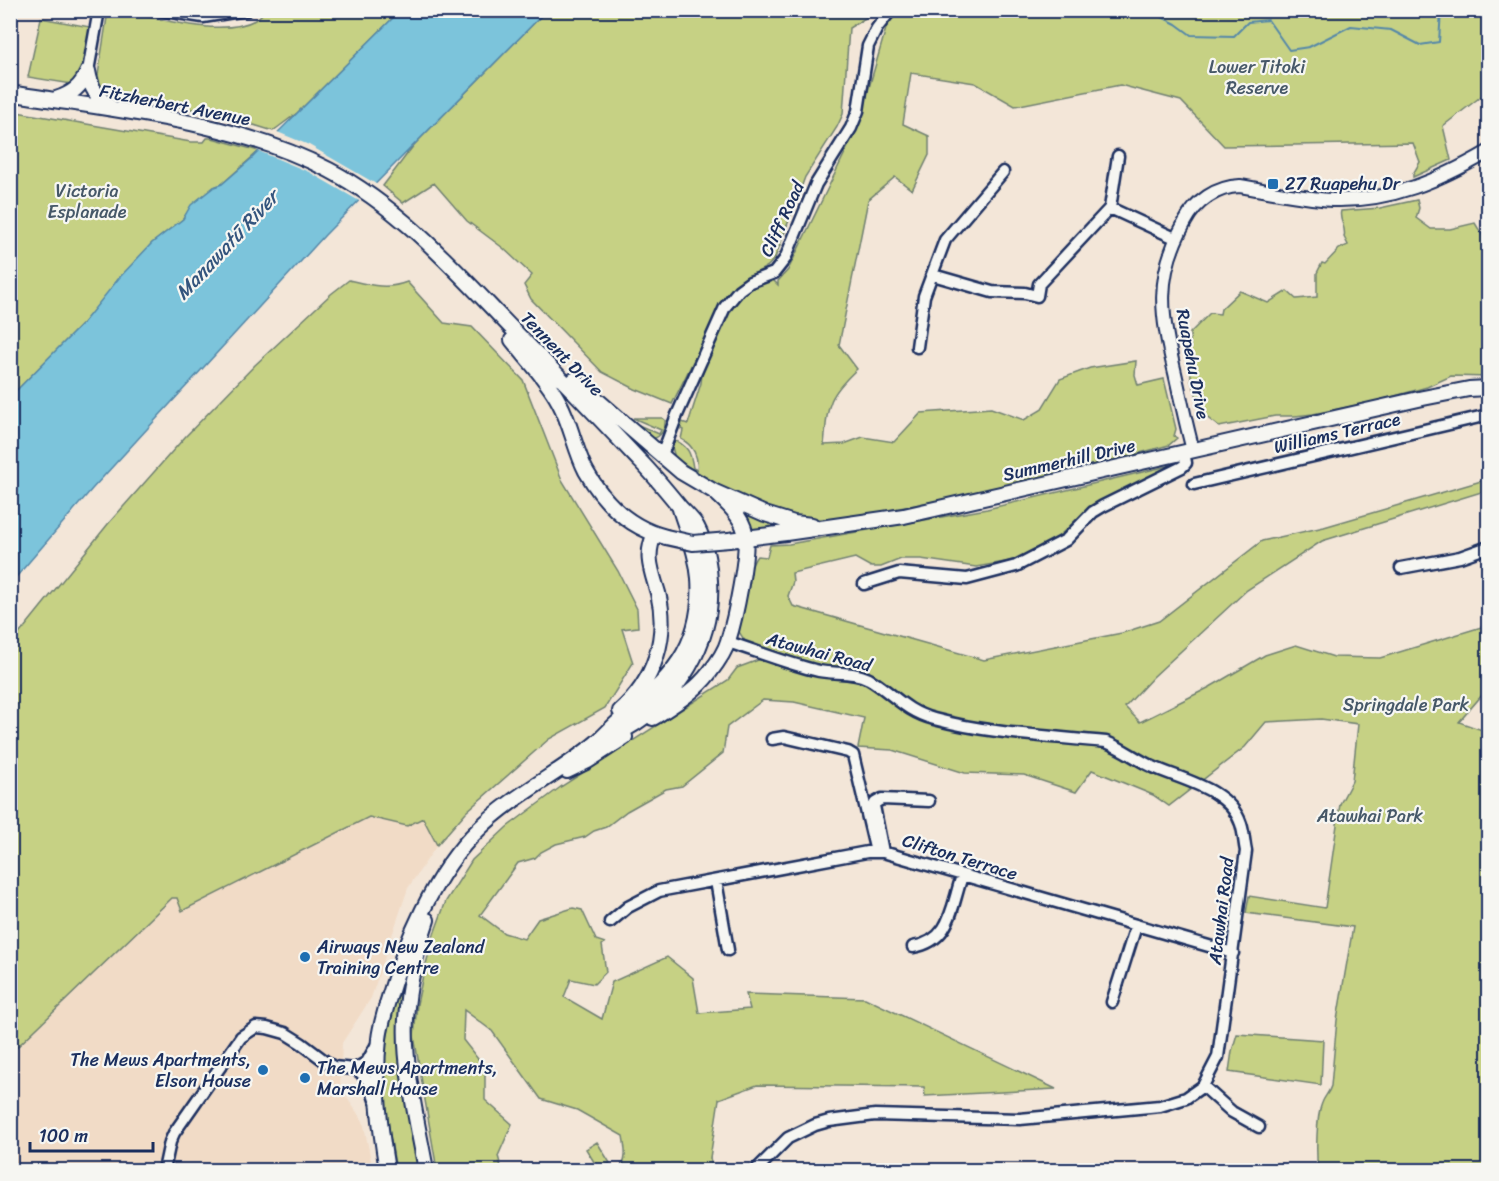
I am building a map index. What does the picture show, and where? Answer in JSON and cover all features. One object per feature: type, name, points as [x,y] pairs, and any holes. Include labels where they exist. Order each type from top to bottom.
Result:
[{"type":"main road","points":[[54,100],[79,88],[88,71]]},
{"type":"main road","points":[[88,71],[94,94],[116,110]]},
{"type":"main road","name":"Fitzherbert Avenue","points":[[10,93],[210,127],[258,140],[299,155],[332,172],[378,201],[416,232]]},
{"type":"main road","name":"Tennent Drive","points":[[387,1170],[380,1112],[379,1039],[392,989],[406,949],[445,870],[478,830],[532,787],[596,743],[627,728],[659,703],[687,671],[704,633],[711,600],[707,554],[695,523],[615,433],[416,232]]},
{"type":"main road","name":"Summerhill Drive","points":[[461,278],[550,386],[565,414],[586,470],[600,492],[633,524],[660,536],[693,543],[838,526],[914,514],[1422,398],[1469,389],[1488,388]]},
{"type":"main road","points":[[506,323],[681,472],[715,492],[778,519],[808,525],[838,526]]},
{"type":"main road","points":[[532,787],[588,761],[683,698],[709,674],[728,642],[744,559],[745,538],[745,531],[739,519],[715,492]]},
{"type":"main road","points":[[532,787],[628,704],[643,687],[653,668],[660,645],[662,616],[649,558],[650,546],[660,536]]},
{"type":"main road","name":"Tennent Drive","points":[[426,1170],[407,1057],[406,1021],[409,989],[418,951],[445,870]]},
{"type":"street","points":[[88,71],[99,10]]},
{"type":"street","points":[[159,10],[203,17],[246,10]]},
{"type":"street","name":"Cliff Road","points":[[662,455],[677,415],[725,307],[739,290],[750,282],[774,273],[785,259],[816,184],[840,149],[851,128],[858,111],[868,46],[877,28],[891,10]]},
{"type":"street","name":"Ruapehu Drive","points":[[1189,451],[1163,314],[1166,269],[1175,238],[1196,206],[1220,189],[1240,186],[1332,200],[1390,195],[1426,184],[1488,152]]},
{"type":"street","points":[[933,275],[992,292],[1025,293],[1037,296],[1039,284],[1110,208],[1118,156]]},
{"type":"street","points":[[917,347],[924,296],[945,240],[1003,172]]},
{"type":"street","points":[[1110,208],[1175,238]]},
{"type":"street","name":"Williams Terrace","points":[[1194,484],[1488,415]]},
{"type":"street","points":[[864,584],[899,573],[967,579],[1016,566],[1066,540],[1093,513],[1108,503],[1182,467],[1186,463],[1189,451]]},
{"type":"street","points":[[1401,568],[1460,557],[1488,547]]},
{"type":"street","name":"Atawhai Road","points":[[728,642],[777,661],[868,678],[908,709],[931,718],[964,726],[1106,742],[1123,748],[1150,765],[1210,790],[1229,804],[1240,822],[1245,862],[1218,1057],[1203,1086]]},
{"type":"street","points":[[772,739],[784,737],[853,755],[879,852]]},
{"type":"street","points":[[879,852],[875,803],[882,799],[929,801]]},
{"type":"street","name":"Clifton Terrace","points":[[610,922],[628,907],[659,891],[879,852],[1233,953]]},
{"type":"street","points":[[913,947],[929,944],[940,935],[948,920],[962,876]]},
{"type":"street","points":[[716,881],[728,950]]},
{"type":"street","points":[[1112,1002],[1136,926]]},
{"type":"street","points":[[164,1170],[174,1133],[241,1037],[251,1029],[262,1027],[285,1033],[333,1067],[355,1069],[367,1078],[380,1112]]},
{"type":"street","points":[[355,1069],[370,1059],[379,1039]]},
{"type":"street","points":[[756,1170],[788,1138],[829,1121],[874,1115],[1020,1119],[1160,1106],[1186,1098],[1203,1086],[1232,1112],[1258,1127]]},
{"type":"shaded area","points":[[369,817],[407,826],[423,818],[437,845],[408,888],[371,998],[342,1043],[340,1088],[363,1121],[373,1170],[11,1170],[11,1054],[172,898],[177,898],[182,910]]},
{"type":"green space","points":[[108,11],[121,11],[189,25],[225,27],[255,20],[266,11],[400,11],[297,113],[273,131],[222,115],[101,91],[98,75]]},
{"type":"green space","points":[[546,11],[877,11],[849,28],[843,114],[805,177],[775,258],[768,266],[737,284],[726,295],[672,404],[602,372],[531,299],[524,285],[532,275],[503,248],[467,221],[434,183],[403,203],[383,186],[414,145]]},
{"type":"green space","name":"Lower Titoki Reserve","points":[[901,11],[1488,11],[1488,91],[1443,126],[1451,160],[1413,177],[1420,162],[1413,143],[1224,146],[1181,101],[1120,85],[1015,106],[975,83],[911,73],[903,124],[929,136],[929,155],[912,190],[895,177],[868,200],[839,345],[857,369],[839,387],[830,403],[824,445],[844,444],[863,437],[894,442],[921,413],[991,408],[1024,420],[1041,410],[1060,379],[1090,368],[1136,361],[1135,375],[1138,385],[1164,379],[1176,429],[1174,436],[1177,438],[1169,445],[1107,462],[966,495],[869,514],[830,519],[796,516],[759,506],[715,484],[675,458],[672,447],[674,440],[683,445],[690,454],[693,468],[697,470],[696,456],[692,448],[681,439],[682,422],[688,424],[702,375],[716,339],[728,313],[744,292],[771,278],[778,285],[778,281],[788,270],[858,126],[889,18]]},
{"type":"green space","points":[[41,18],[90,27],[78,85],[28,77]]},
{"type":"green space","name":"Victoria Esplanade","points":[[11,111],[191,142],[204,142],[207,138],[212,138],[259,151],[222,184],[214,187],[192,205],[183,219],[152,243],[83,323],[11,396]]},
{"type":"green space","points":[[1417,200],[1419,208],[1416,218],[1431,229],[1450,229],[1475,223],[1484,238],[1488,236],[1488,377],[1451,376],[1427,387],[1377,401],[1313,414],[1275,416],[1219,427],[1204,415],[1191,380],[1190,333],[1210,313],[1220,314],[1221,309],[1240,291],[1268,303],[1287,291],[1296,299],[1317,297],[1317,273],[1322,263],[1325,264],[1339,249],[1348,245],[1344,237],[1341,211],[1380,208]]},
{"type":"green space","points":[[349,280],[385,286],[407,282],[444,323],[472,327],[523,380],[562,480],[618,571],[637,609],[638,627],[622,629],[633,663],[605,708],[549,739],[466,812],[437,845],[423,818],[407,826],[369,817],[182,911],[177,898],[172,898],[11,1053],[11,644],[108,524],[185,437],[255,365]]},
{"type":"green space","points":[[633,418],[662,418],[665,420],[665,426],[660,434],[652,439],[625,419],[659,434],[661,430]]},
{"type":"green space","points":[[1172,465],[1091,507],[1052,542],[1011,561],[976,567],[921,559],[901,559],[881,567],[871,567],[855,558],[792,573],[793,582],[788,596],[793,606],[984,660],[1122,633],[1159,621],[1262,541],[1324,527],[1488,479],[1488,490],[1322,541],[1247,590],[1153,677],[1125,707],[1140,722],[1210,687],[1265,655],[1296,645],[1334,657],[1380,658],[1488,625],[1488,692],[1483,694],[1459,722],[1488,732],[1488,1170],[1318,1170],[1319,1117],[1322,1103],[1331,1086],[1337,1020],[1353,927],[1246,913],[1249,896],[1325,908],[1340,804],[1352,781],[1358,724],[1321,719],[1266,722],[1245,747],[1169,806],[1153,795],[1092,770],[1076,792],[1024,775],[965,773],[892,750],[858,748],[864,718],[794,702],[763,700],[727,727],[723,753],[682,786],[666,789],[627,811],[606,827],[585,837],[556,844],[535,858],[518,863],[480,915],[504,933],[524,939],[538,919],[573,908],[582,910],[596,940],[605,943],[602,945],[606,972],[594,984],[571,979],[564,997],[602,1019],[612,982],[667,957],[693,978],[699,1013],[750,1009],[746,994],[865,998],[1056,1089],[925,1096],[924,1087],[757,1085],[719,1099],[710,1158],[713,1170],[619,1170],[625,1158],[623,1136],[577,1110],[541,1099],[492,1031],[464,1010],[463,1040],[485,1068],[485,1100],[512,1124],[498,1156],[502,1170],[437,1170],[414,1036],[423,975],[446,901],[472,860],[507,827],[562,786],[728,680],[737,668],[764,658],[766,650],[745,641],[739,632],[745,592],[757,556],[767,557],[770,545],[789,544],[987,509]]},
{"type":"green space","points":[[738,505],[792,524],[752,530],[745,513]]},
{"type":"green space","points":[[411,951],[407,976],[422,1170],[396,1170],[389,1129],[384,1074],[391,1018]]},
{"type":"green space","points":[[1237,1034],[1323,1040],[1321,1085],[1229,1072]]},
{"type":"green space","points":[[597,1142],[610,1163],[599,1170],[586,1149]]},
{"type":"water","name":"Manawatū River","points":[[400,11],[546,11],[325,235],[92,489],[11,583],[11,396],[83,323],[119,278],[152,243],[183,219],[191,205],[214,187],[222,184],[251,159]]},
{"type":"pier","points":[[275,131],[309,145],[378,185],[361,202],[309,172],[256,150]]},
{"type":"waterway","points":[[1102,10],[1160,16],[1191,35],[1234,36],[1248,22],[1268,20],[1289,50],[1309,47],[1351,26],[1391,30],[1420,45],[1439,42],[1441,10]]},
{"type":"place","name":"27 Ruapehu Dr","points":[[1273,184]]},
{"type":"place","name":"Airways New Zealand Training Centre","points":[[305,957]]},
{"type":"place","name":"The Mews Apartments, Elson House","points":[[263,1070]]},
{"type":"place","name":"The Mews Apartments, Marshall House","points":[[305,1078]]},
{"type":"park label","name":"Springdale Park","points":[[1406,705]]},
{"type":"park label","name":"Atawhai Park","points":[[1370,816]]}]
